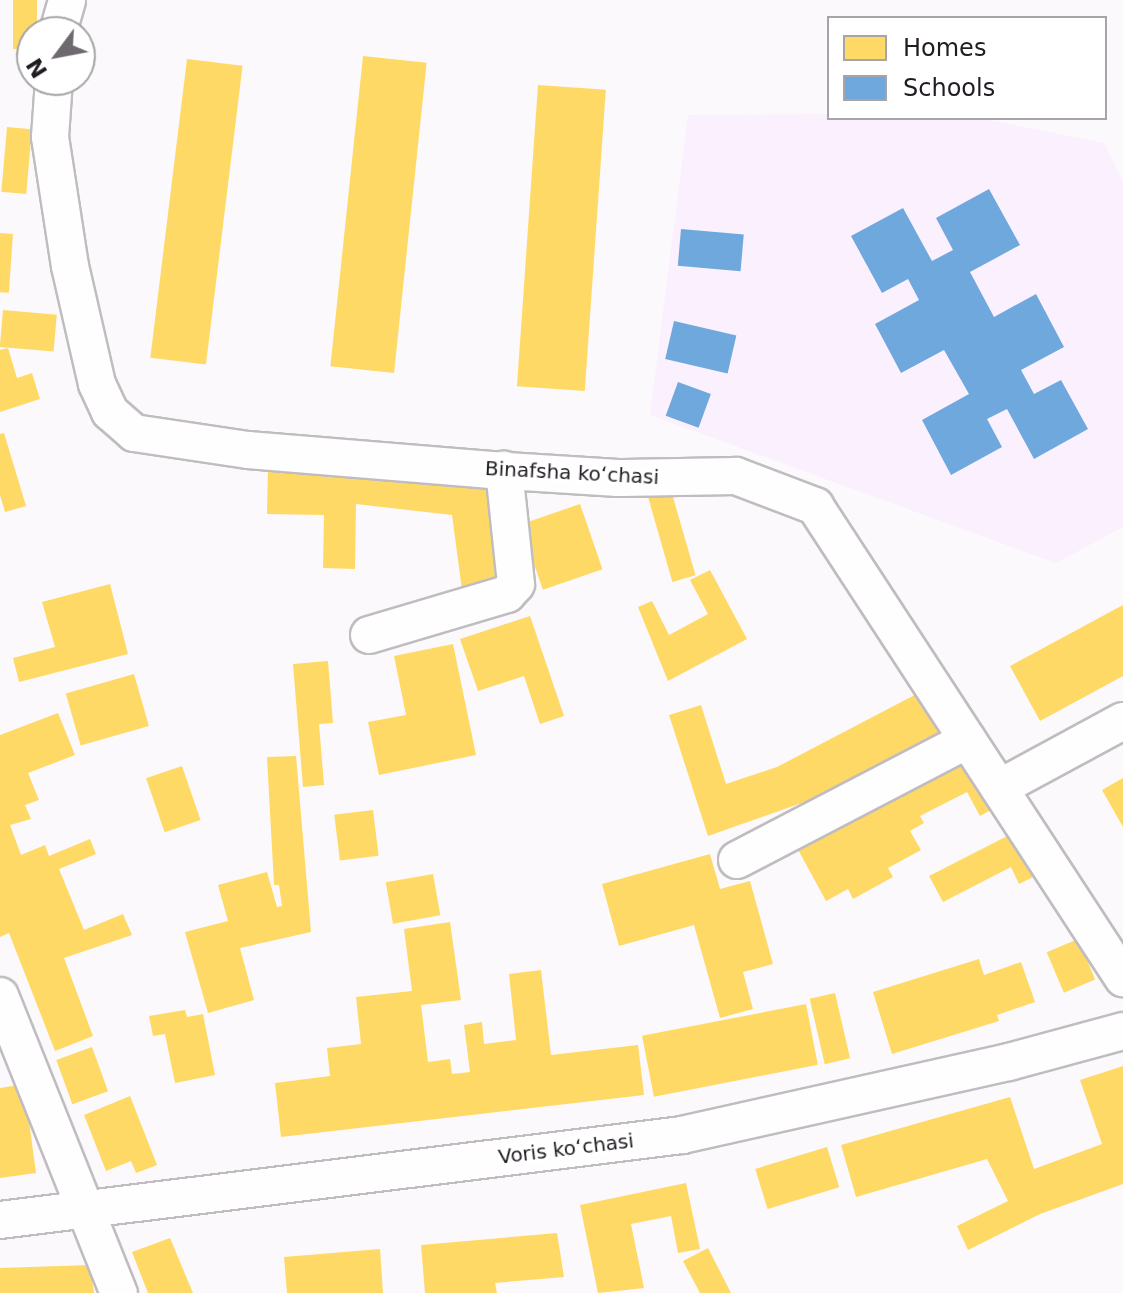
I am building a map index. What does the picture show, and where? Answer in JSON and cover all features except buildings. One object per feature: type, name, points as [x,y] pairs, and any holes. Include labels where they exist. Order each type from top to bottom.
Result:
[{"type":"street","name":"Binafsha koʻchasi","points":[[53,96],[50,137],[70,266],[97,384],[110,412],[134,433],[234,448],[504,470],[618,478],[736,476],[815,506],[1123,978]]},
{"type":"street","points":[[369,635],[507,594],[516,584],[504,470]]},
{"type":"street","points":[[999,788],[1123,721]]},
{"type":"street","points":[[737,860],[968,740]]},
{"type":"street","points":[[0,996],[119,1293]]},
{"type":"street","name":"Voris koʻchasi","points":[[0,1220],[275,1182],[682,1135],[1009,1062],[1123,1031]]},
{"type":"shaded area","points":[[827,114],[827,120],[990,120],[1104,143],[1123,181],[1123,527],[1056,563],[650,415],[688,115]]}]
